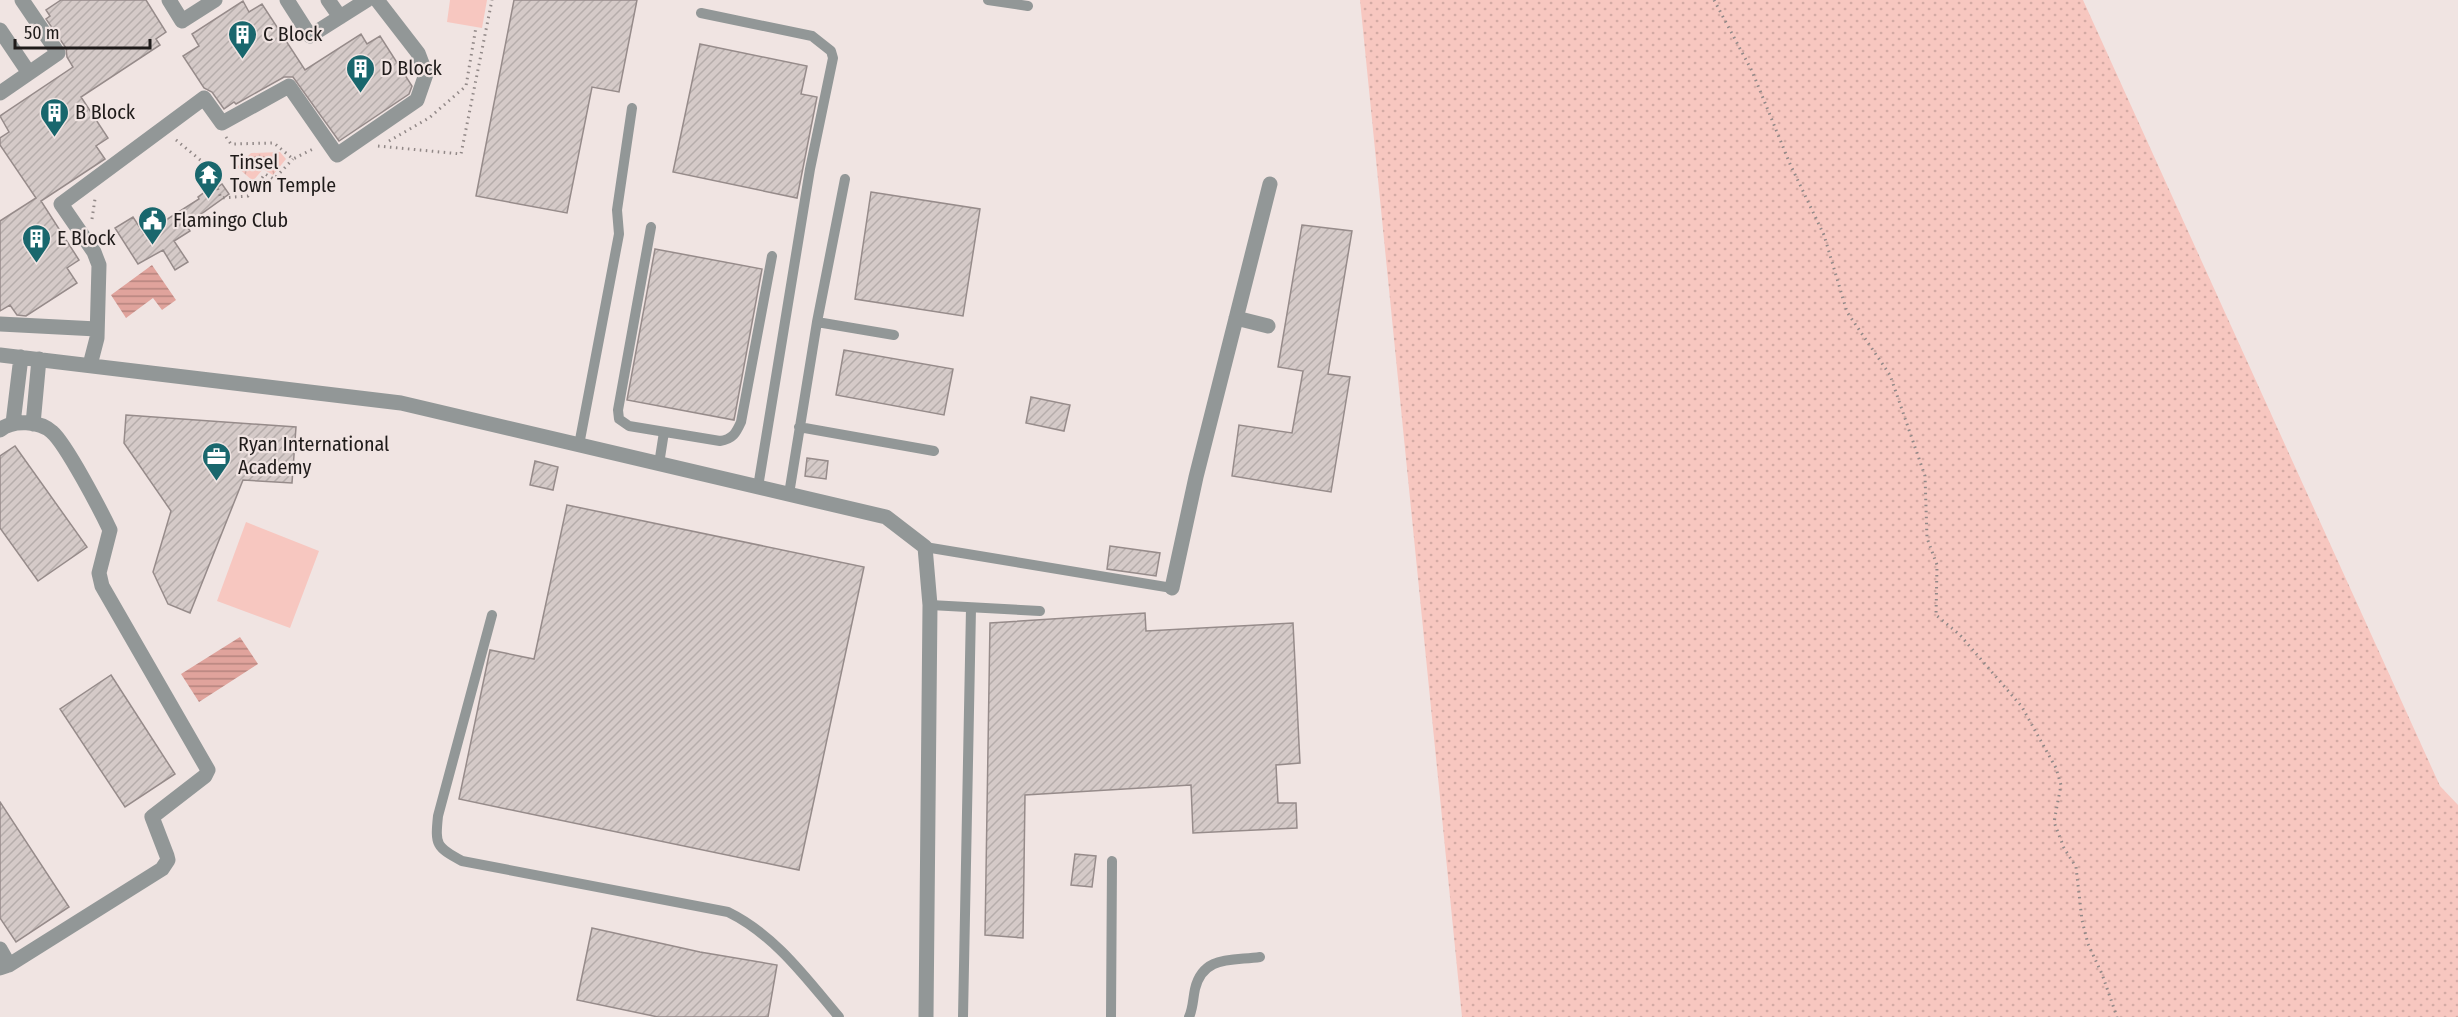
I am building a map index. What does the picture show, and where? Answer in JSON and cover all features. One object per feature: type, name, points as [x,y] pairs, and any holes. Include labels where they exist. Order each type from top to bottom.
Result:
[{"type":"street","points":[[0,93],[58,53],[22,0]]},
{"type":"street","points":[[169,0],[182,21],[215,0]]},
{"type":"street","points":[[286,0],[310,36],[367,0]]},
{"type":"street","points":[[328,0],[340,17]]},
{"type":"street","points":[[90,365],[97,329],[99,265],[88,243],[60,204],[204,98],[222,123],[289,86],[337,154],[417,100],[426,74],[418,53],[377,0]]},
{"type":"street","points":[[0,30],[29,73]]},
{"type":"street","points":[[1172,588],[1196,477],[1270,184]]},
{"type":"street","points":[[1236,318],[1268,326]]},
{"type":"street","points":[[0,324],[97,329]]},
{"type":"street","points":[[0,355],[401,403],[886,517],[925,548],[930,605],[926,1017]]},
{"type":"street","points":[[0,949],[5,967],[162,869],[168,861],[152,817],[206,776],[208,771],[99,579],[110,536],[108,525],[55,435],[47,428],[33,424],[7,426],[21,357]]},
{"type":"street","points":[[33,424],[39,359]]},
{"type":"lane","points":[[988,0],[1028,6]]},
{"type":"lane","points":[[701,14],[812,36],[831,51],[833,58],[810,169],[758,487]]},
{"type":"lane","points":[[579,445],[619,234],[617,210],[632,108]]},
{"type":"lane","points":[[789,494],[817,322],[845,179]]},
{"type":"lane","points":[[651,228],[618,410],[619,418],[623,423],[720,441],[729,440],[735,435],[741,422],[772,256]]},
{"type":"lane","points":[[817,322],[894,335]]},
{"type":"lane","points":[[799,427],[934,451]]},
{"type":"lane","points":[[659,464],[664,432]]},
{"type":"lane","points":[[925,548],[1172,588]]},
{"type":"lane","points":[[930,605],[1040,611]]},
{"type":"lane","points":[[963,1017],[971,608]]},
{"type":"lane","points":[[492,615],[438,816],[435,838],[444,851],[462,861],[728,912],[751,923],[781,950],[839,1017]]},
{"type":"lane","points":[[1111,1017],[1112,861]]},
{"type":"lane","points":[[1189,1017],[1195,988],[1205,968],[1213,963],[1260,957]]},
{"type":"path","points":[[376,146],[461,154],[492,0]]},
{"type":"path","points":[[1714,0],[1752,71],[1790,164],[1824,235],[1847,312],[1890,375],[1925,476],[1927,538],[1937,565],[1936,615],[1960,635],[2022,707],[2056,768],[2061,785],[2054,822],[2064,848],[2076,867],[2082,920],[2088,944],[2102,974],[2117,1017]]},
{"type":"path","points":[[220,129],[231,144],[274,143],[293,159]]},
{"type":"path","points":[[174,138],[210,168],[221,198],[248,196],[265,174],[274,179],[293,159],[329,142]]},
{"type":"path","points":[[88,243],[96,196]]},
{"type":"green space","points":[[450,0],[487,0],[482,28],[447,22]]},
{"type":"green space","points":[[1360,0],[2083,0],[2440,786],[2458,805],[2458,1017],[1462,1017]]},
{"type":"green space","points":[[280,152],[286,159],[273,175],[263,169],[253,181],[237,167],[251,153]]},
{"type":"green space","points":[[246,522],[319,551],[290,628],[217,601]]},
{"type":"shaded area","points":[[152,265],[176,300],[162,310],[153,298],[126,318],[111,295]]},
{"type":"shaded area","points":[[240,637],[258,664],[199,702],[181,674]]},
{"type":"building","points":[[61,0],[146,0],[166,32],[156,39],[160,45],[81,97],[108,138],[96,146],[105,159],[41,201],[79,260],[67,268],[77,283],[26,316],[17,315],[10,305],[0,311],[0,221],[36,198],[0,145],[0,138],[9,132],[0,116],[73,67],[67,57],[66,48],[46,19],[50,16],[46,10]]},
{"type":"building","points":[[514,0],[637,0],[619,92],[592,87],[567,213],[476,196]]},
{"type":"building","points":[[243,1],[249,12],[262,4],[305,70],[361,34],[367,44],[380,36],[412,86],[409,94],[339,141],[293,77],[284,77],[224,109],[212,92],[204,88],[183,56],[199,46],[192,34]]},
{"type":"building","points":[[700,44],[807,66],[801,94],[817,97],[797,198],[673,172]]},
{"type":"building","name":"Flamingo Club","points":[[222,184],[229,194],[186,225],[190,231],[174,241],[188,262],[175,270],[163,250],[138,264],[115,228],[133,217],[144,234],[199,199],[198,197],[210,188],[212,191]]},
{"type":"building","points":[[871,192],[980,209],[963,316],[855,299]]},
{"type":"building","points":[[1302,225],[1352,231],[1328,374],[1350,377],[1331,492],[1232,476],[1239,425],[1292,433],[1303,371],[1278,367]]},
{"type":"building","points":[[655,249],[762,269],[734,420],[627,400]]},
{"type":"building","points":[[844,350],[953,369],[944,415],[836,395]]},
{"type":"building","points":[[1031,397],[1070,405],[1064,431],[1026,423]]},
{"type":"building","points":[[126,415],[296,427],[292,483],[243,480],[190,613],[168,604],[153,572],[171,511],[124,443]]},
{"type":"building","points":[[15,446],[87,547],[38,581],[0,528],[0,456]]},
{"type":"building","points":[[807,458],[828,461],[826,479],[805,476]]},
{"type":"building","points":[[535,461],[558,467],[553,490],[530,485]]},
{"type":"building","points":[[567,505],[864,567],[799,870],[459,799],[490,650],[534,659]]},
{"type":"building","points":[[1110,546],[1160,553],[1156,576],[1107,569]]},
{"type":"building","points":[[1145,613],[1146,631],[1293,623],[1300,763],[1276,765],[1278,803],[1296,803],[1297,828],[1193,833],[1191,785],[1025,795],[1023,938],[985,935],[990,623]]},
{"type":"building","points":[[111,675],[175,774],[125,807],[60,709]]},
{"type":"building","points":[[0,802],[69,907],[16,942],[0,918]]},
{"type":"building","points":[[1075,854],[1096,856],[1092,887],[1071,885]]},
{"type":"building","points":[[592,928],[700,952],[777,965],[768,1017],[658,1017],[577,1000]]},
{"type":"place","name":"C Block","points":[[242,60]]},
{"type":"place","name":"D Block","points":[[360,94]]},
{"type":"place","name":"B Block","points":[[54,138]]},
{"type":"place","name":"Tinsel Town Temple","points":[[209,200]]},
{"type":"place","name":"Flamingo Club","points":[[152,246]]},
{"type":"place","name":"E Block","points":[[36,264]]},
{"type":"place","name":"Ryan International Academy","points":[[217,482]]}]
